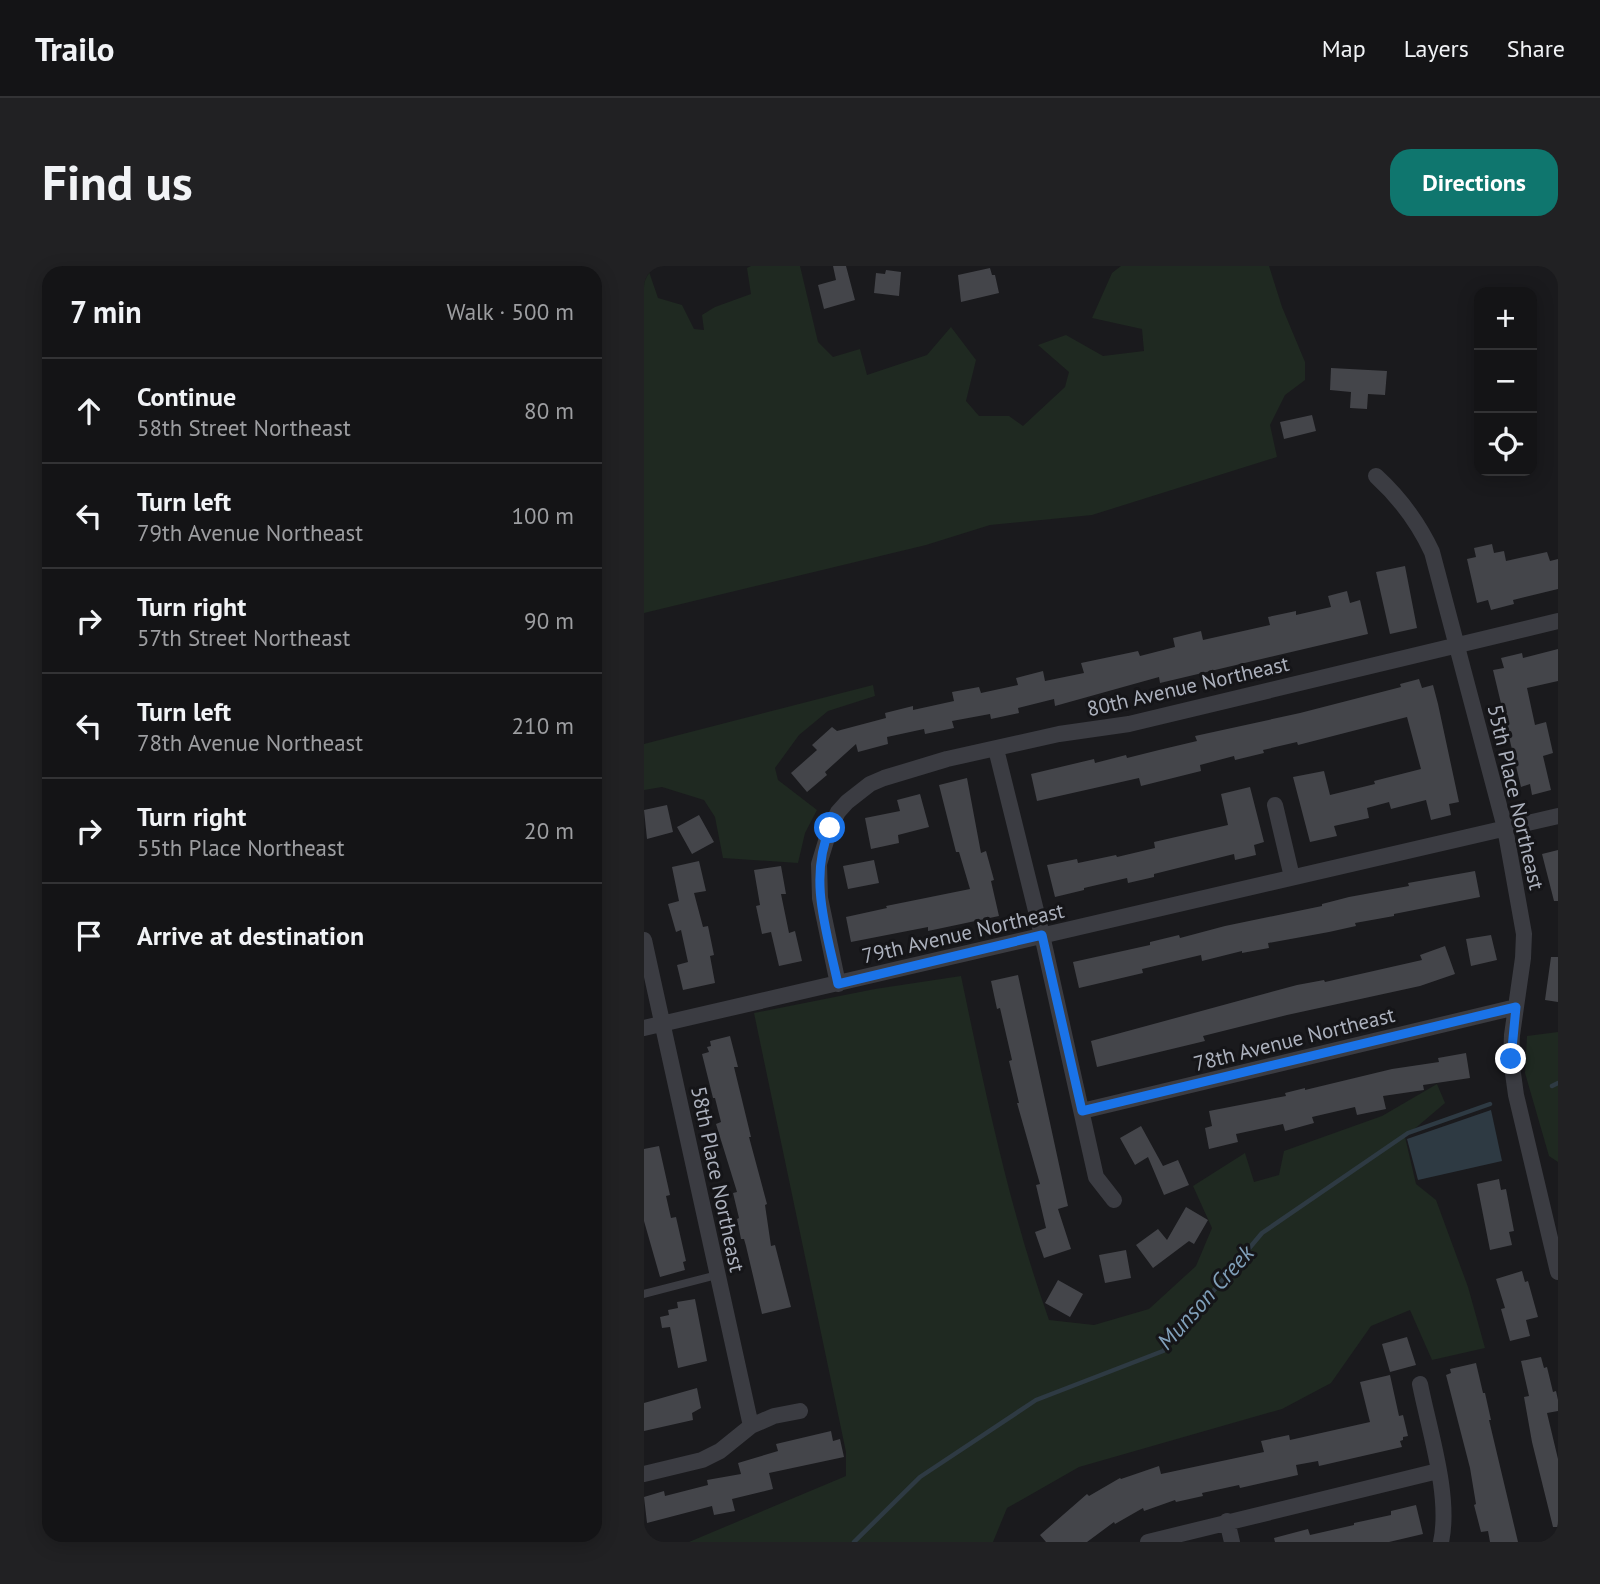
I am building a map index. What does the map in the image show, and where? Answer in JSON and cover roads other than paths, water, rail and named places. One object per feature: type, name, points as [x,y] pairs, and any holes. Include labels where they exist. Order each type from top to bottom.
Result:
[{"type":"street","name":"55th Place Northeast","points":[[1376,476],[1402,502],[1423,533],[1438,569],[1505,828],[1524,934],[1511,1059],[1516,1095],[1558,1272]]},
{"type":"street","name":"80th Avenue Northeast","points":[[838,984],[818,882],[819,864],[825,841],[838,812],[859,792],[884,778],[947,759],[1059,734],[1129,724],[1558,621]]},
{"type":"street","points":[[996,749],[1042,935],[1096,1177],[1114,1200]]},
{"type":"street","points":[[1275,805],[1292,877]]},
{"type":"street","name":"79th Avenue Northeast","points":[[644,1028],[1558,816]]},
{"type":"street","name":"58th Place Northeast","points":[[644,940],[751,1426]]},
{"type":"street","name":"78th Avenue Northeast","points":[[1082,1111],[1516,1007]]},
{"type":"street","points":[[1420,1384],[1444,1502],[1441,1542]]},
{"type":"street","points":[[644,1474],[702,1460],[720,1451],[751,1426],[774,1416],[800,1411]]},
{"type":"street","points":[[1148,1542],[1438,1471]]},
{"type":"street","points":[[1227,1521],[1232,1542]]},
{"type":"lane","points":[[644,1294],[718,1275]]},
{"type":"waterway","name":"Munson Creek","points":[[1552,1086],[1558,1083]]},
{"type":"waterway","name":"Munson Creek","points":[[854,1542],[920,1477],[1036,1400],[1163,1351],[1262,1233],[1408,1133],[1490,1104]]}]
